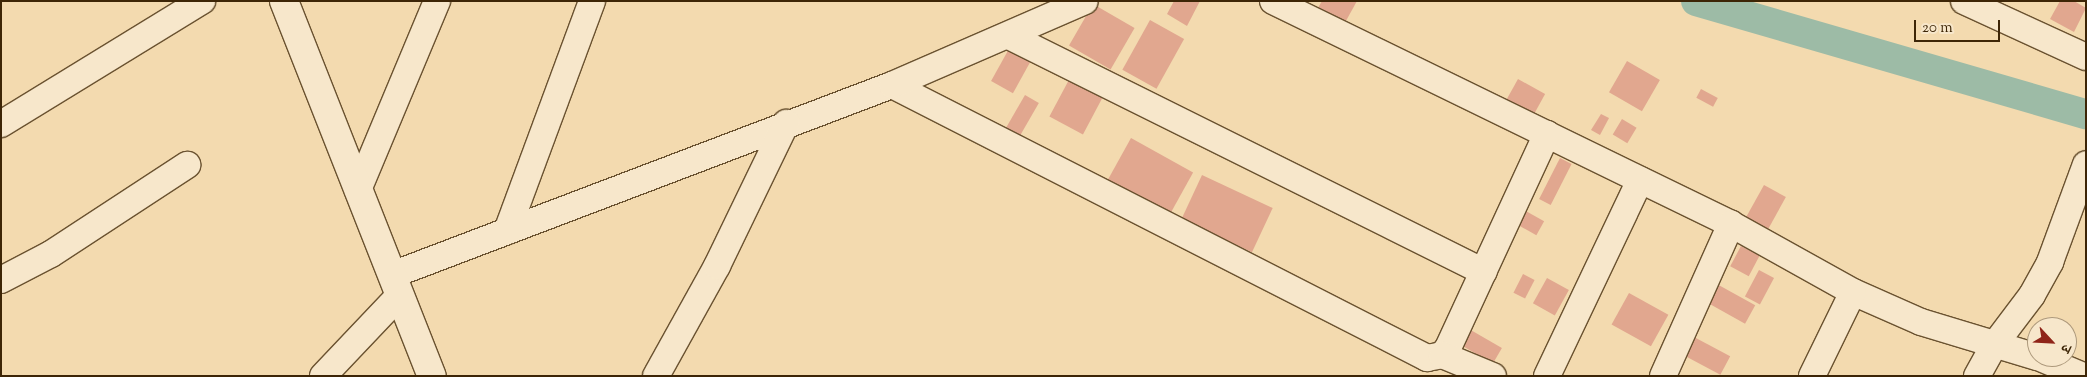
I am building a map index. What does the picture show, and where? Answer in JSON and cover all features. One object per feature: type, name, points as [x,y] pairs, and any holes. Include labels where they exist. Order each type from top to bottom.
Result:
[{"type":"street","points":[[1,124],[202,1]]},
{"type":"street","points":[[284,1],[432,376]]},
{"type":"street","points":[[358,190],[437,1]]},
{"type":"street","points":[[507,231],[592,1]]},
{"type":"street","points":[[322,376],[396,285],[507,231],[892,85],[1009,36],[1085,1]]},
{"type":"street","points":[[1273,1],[1731,224],[1853,292],[1921,322],[2027,354]]},
{"type":"street","points":[[1964,1],[2086,57]]},
{"type":"street","points":[[1009,36],[1484,272]]},
{"type":"street","points":[[892,85],[1417,354],[1427,358],[1442,355],[1493,376]]},
{"type":"street","points":[[656,376],[717,266],[786,124]]},
{"type":"street","points":[[1442,355],[1484,272],[1547,134]]},
{"type":"street","points":[[1,280],[51,254],[187,165]]},
{"type":"street","points":[[1978,376],[1995,344],[2032,295],[2050,262],[2085,167]]},
{"type":"street","points":[[1547,376],[1640,180]]},
{"type":"street","points":[[1663,376],[1731,224]]},
{"type":"street","points":[[1812,376],[1853,292]]},
{"type":"street","points":[[2061,367],[2083,376]]},
{"type":"building","points":[[1174,1],[1200,1],[1187,26],[1167,14]]},
{"type":"building","points":[[1322,1],[1357,1],[1342,28],[1315,13]]},
{"type":"building","points":[[2060,1],[2074,1],[2086,8],[2074,32],[2050,19]]},
{"type":"building","points":[[1093,4],[1135,28],[1111,70],[1069,46]]},
{"type":"building","points":[[1150,20],[1184,39],[1156,89],[1122,70]]},
{"type":"building","points":[[1010,47],[1032,59],[1013,93],[991,81]]},
{"type":"building","points":[[1627,61],[1660,80],[1642,111],[1609,92]]},
{"type":"building","points":[[1071,76],[1105,94],[1083,134],[1049,117]]},
{"type":"building","points":[[1518,79],[1545,94],[1532,118],[1505,103]]},
{"type":"building","points":[[1701,89],[1718,98],[1713,107],[1696,98]]},
{"type":"building","points":[[1025,95],[1039,103],[1016,142],[1002,134]]},
{"type":"building","points":[[1601,114],[1609,118],[1600,135],[1591,130]]},
{"type":"building","points":[[1622,119],[1637,128],[1627,143],[1613,134]]},
{"type":"building","points":[[1131,138],[1193,172],[1170,214],[1108,180]]},
{"type":"building","points":[[1560,158],[1572,164],[1551,205],[1539,199]]},
{"type":"building","points":[[1202,175],[1273,208],[1252,252],[1181,219]]},
{"type":"building","points":[[1764,185],[1786,197],[1768,229],[1746,217]]},
{"type":"building","points":[[1524,210],[1544,221],[1536,235],[1516,224]]},
{"type":"building","points":[[1741,246],[1760,256],[1749,276],[1730,266]]},
{"type":"building","points":[[1759,270],[1774,278],[1760,304],[1745,296]]},
{"type":"building","points":[[1523,274],[1535,280],[1525,299],[1513,293]]},
{"type":"building","points":[[1547,278],[1569,290],[1555,315],[1533,303]]},
{"type":"building","points":[[1715,283],[1755,305],[1745,324],[1705,301]]},
{"type":"building","points":[[1629,293],[1668,315],[1651,346],[1612,324]]},
{"type":"building","points":[[1469,329],[1502,348],[1493,364],[1460,345]]},
{"type":"building","points":[[1694,337],[1730,356],[1720,375],[1684,356]]},
{"type":"waterway","points":[[1696,1],[2086,114]]}]
